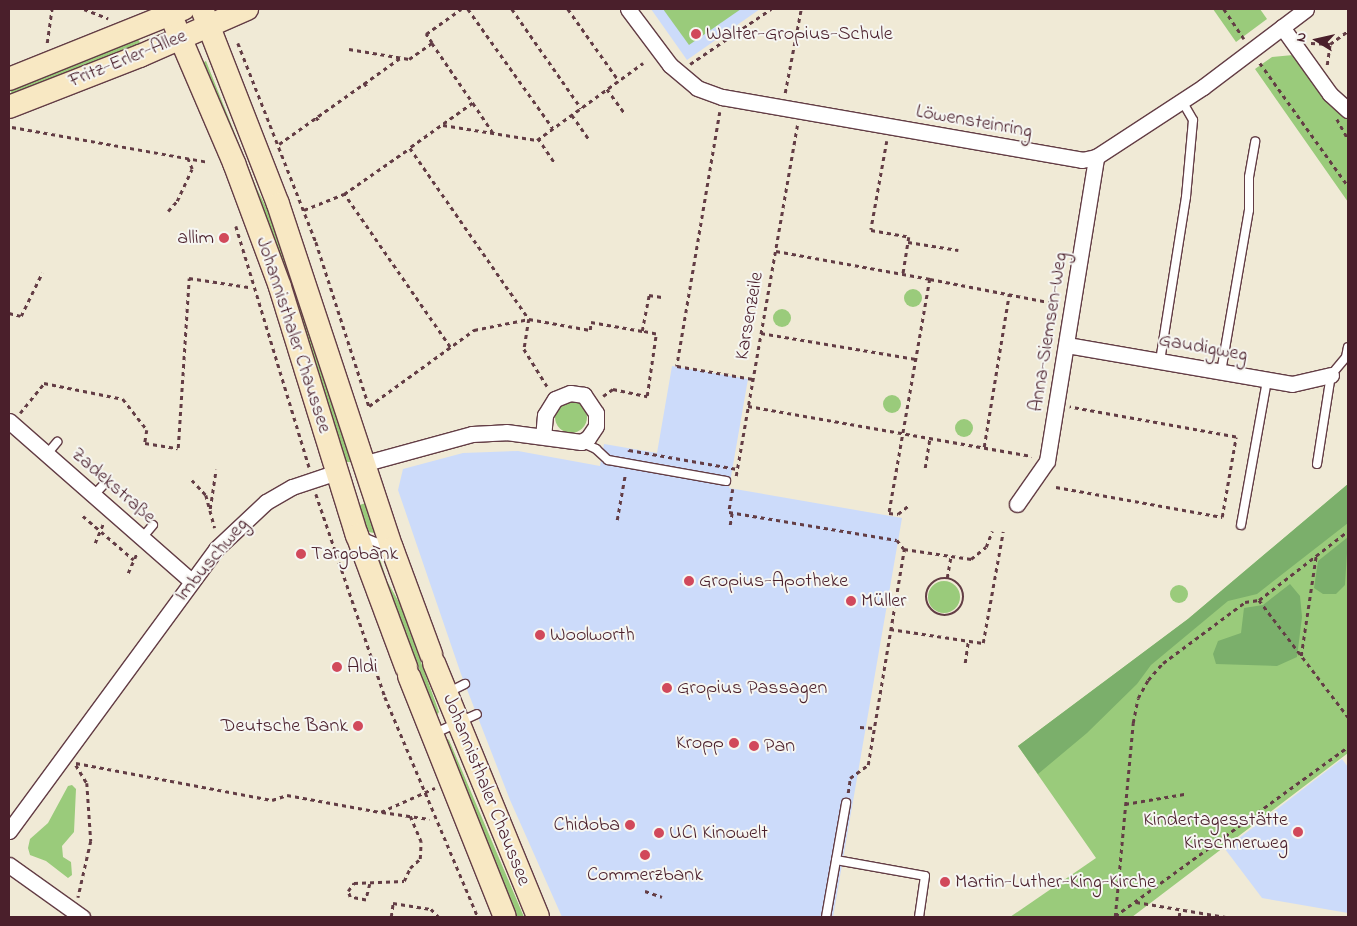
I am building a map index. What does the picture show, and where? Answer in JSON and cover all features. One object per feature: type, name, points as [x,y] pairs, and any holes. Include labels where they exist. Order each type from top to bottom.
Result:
[{"type":"main road","name":"Fritz-Erler-Allee","points":[[10,117],[180,38],[205,17],[247,9]]},
{"type":"main road","name":"Fritz-Erler-Allee","points":[[9,79],[174,10]]},
{"type":"main road","name":"Johannisthaler Chaussee","points":[[174,10],[180,38],[234,163],[276,278],[357,535],[431,735],[505,917]]},
{"type":"main road","name":"Johannisthaler Chaussee","points":[[205,17],[278,204],[366,463],[392,548],[432,658],[455,688],[538,917]]},
{"type":"main road","name":"Imbuschweg","points":[[337,472],[366,463]]},
{"type":"street","name":"Löwensteinring","points":[[628,9],[670,65],[697,88],[722,97],[1082,160],[1096,157]]},
{"type":"street","points":[[1096,157],[1182,101],[1306,9]]},
{"type":"street","points":[[1282,27],[1330,94],[1348,110]]},
{"type":"street","name":"Anna-Siemsen-Weg","points":[[1017,504],[1048,461],[1096,157]]},
{"type":"street","name":"Gaudigweg","points":[[1067,344],[1292,384],[1331,375]]},
{"type":"street","points":[[543,436],[550,404],[564,394],[577,392],[584,395],[596,413],[596,426],[581,442]]},
{"type":"street","name":"Zadekstraße","points":[[14,418],[47,454],[192,580]]},
{"type":"street","name":"Imbuschweg","points":[[366,463],[456,436],[491,432],[543,436],[581,442]]},
{"type":"street","name":"Imbuschweg","points":[[9,831],[69,759],[192,580],[241,522],[266,502],[292,488],[337,472]]},
{"type":"street","points":[[9,865],[76,913]]},
{"type":"lane","points":[[1160,361],[1186,197],[1193,120],[1182,101]]},
{"type":"lane","points":[[1221,372],[1249,210],[1249,177],[1255,142]]},
{"type":"lane","points":[[1317,464],[1331,375],[1346,357],[1348,347]]},
{"type":"lane","points":[[1241,525],[1267,380]]},
{"type":"lane","points":[[47,454],[57,442]]},
{"type":"lane","points":[[581,442],[596,449],[608,460],[726,481]]},
{"type":"lane","points":[[94,496],[105,483]]},
{"type":"lane","points":[[142,538],[153,525]]},
{"type":"lane","points":[[357,535],[392,548]]},
{"type":"lane","points":[[431,735],[467,718]]},
{"type":"lane","points":[[826,917],[846,803]]},
{"type":"lane","points":[[836,860],[925,876],[919,917]]},
{"type":"path","points":[[48,45],[52,9]]},
{"type":"path","points":[[84,9],[109,19]]},
{"type":"path","points":[[461,9],[426,34],[493,133]]},
{"type":"path","points":[[468,9],[553,128]]},
{"type":"path","points":[[512,9],[581,108]]},
{"type":"path","points":[[568,9],[619,81]]},
{"type":"path","points":[[689,65],[771,9]]},
{"type":"path","points":[[785,96],[801,9]]},
{"type":"path","points":[[1224,9],[1244,40]]},
{"type":"path","points":[[1306,42],[1330,44],[1348,31]]},
{"type":"path","points":[[238,43],[304,210],[369,406],[474,330],[529,319],[590,330],[591,322],[656,334],[647,396],[613,389],[600,398]]},
{"type":"path","points":[[349,49],[409,59],[432,43]]},
{"type":"path","points":[[1326,72],[1330,44]]},
{"type":"path","points":[[279,144],[400,58]]},
{"type":"path","points":[[1260,62],[1348,186]]},
{"type":"path","points":[[442,125],[538,138],[643,64]]},
{"type":"path","points":[[364,83],[368,89]]},
{"type":"path","points":[[607,89],[625,114]]},
{"type":"path","points":[[304,210],[344,194],[473,103]]},
{"type":"path","points":[[720,110],[677,366],[753,378]]},
{"type":"path","points":[[572,115],[588,140]]},
{"type":"path","points":[[10,117],[188,159],[208,162]]},
{"type":"path","points":[[316,117],[320,122]]},
{"type":"path","name":"Karsenzeile","points":[[736,478],[797,126]]},
{"type":"path","points":[[538,138],[555,163]]},
{"type":"path","points":[[887,141],[871,230],[909,237],[903,274]]},
{"type":"path","points":[[410,148],[529,319],[524,349],[549,389]]},
{"type":"path","points":[[168,211],[177,201],[192,169],[188,159]]},
{"type":"path","points":[[344,194],[450,347]]},
{"type":"path","points":[[908,242],[958,250]]},
{"type":"path","points":[[776,251],[1061,304]]},
{"type":"path","points":[[9,314],[21,316],[42,273]]},
{"type":"path","points":[[14,418],[44,383],[123,398],[147,430],[145,443],[178,448],[189,278],[248,287]]},
{"type":"path","points":[[908,506],[898,514],[889,513],[930,279]]},
{"type":"path","points":[[984,447],[1009,294]]},
{"type":"path","points":[[642,331],[649,295],[662,297]]},
{"type":"path","points":[[761,333],[916,359]]},
{"type":"path","points":[[748,406],[1033,456]]},
{"type":"path","points":[[1056,487],[1222,517],[1233,455],[1236,437],[1070,407]]},
{"type":"path","points":[[925,468],[930,438]]},
{"type":"path","points":[[210,510],[216,469]]},
{"type":"path","points":[[192,480],[206,495],[215,528]]},
{"type":"path","points":[[730,525],[734,486]]},
{"type":"path","points":[[731,512],[897,540],[904,549],[971,559],[986,546],[992,530]]},
{"type":"path","points":[[82,516],[134,560]]},
{"type":"path","points":[[95,543],[103,524]]},
{"type":"path","points":[[1115,917],[1133,723],[1138,698],[1148,680],[1163,663],[1245,602],[1259,600],[1348,531]]},
{"type":"path","points":[[890,629],[983,643],[1003,532]]},
{"type":"path","points":[[846,803],[850,778],[868,765],[904,549]]},
{"type":"path","points":[[128,573],[137,553]]},
{"type":"path","points":[[947,578],[951,556]]},
{"type":"path","points":[[1301,656],[1316,556]]},
{"type":"path","points":[[947,578],[959,584],[964,602],[952,616],[938,616],[928,609],[926,590],[935,580],[947,578]]},
{"type":"path","points":[[1259,600],[1348,717]]},
{"type":"path","points":[[965,663],[968,641]]},
{"type":"path","points":[[860,727],[874,728]]},
{"type":"path","points":[[1115,917],[1348,747]]},
{"type":"path","points":[[69,759],[272,800],[287,795],[429,819]]},
{"type":"path","points":[[69,759],[87,783],[91,840],[76,913]]},
{"type":"path","points":[[381,812],[450,782]]},
{"type":"path","points":[[1125,804],[1184,794]]},
{"type":"path","points":[[370,884],[366,900],[350,897],[348,890],[354,883],[370,884],[404,880],[410,868],[420,859],[421,842],[410,816]]},
{"type":"path","points":[[645,891],[662,897]]},
{"type":"path","points":[[1136,902],[1226,917]]},
{"type":"path","points":[[391,917],[393,904],[431,908],[439,917]]},
{"type":"path","points":[[1178,917],[1180,909]]},
{"type":"shaded area","name":"Walter-Gropius-Schule","points":[[651,9],[760,9],[687,60]]},
{"type":"shaded area","name":"Gropius Passagen","points":[[672,366],[748,379],[729,488],[902,518],[833,917],[562,917],[510,800],[461,674],[398,490],[403,469],[463,453],[518,451],[600,466],[604,444],[657,453]]},
{"type":"shaded area","name":"Kindertagesstätte Kirschnerweg","points":[[1342,759],[1348,767],[1348,913],[1262,898],[1225,849]]},
{"type":"green space","points":[[663,9],[741,9],[689,45]]},
{"type":"green space","points":[[1213,9],[1260,9],[1267,19],[1236,42]]},
{"type":"green space","points":[[136,34],[141,45],[15,101],[10,90]]},
{"type":"green space","points":[[1293,55],[1322,97],[1348,118],[1348,202],[1255,69],[1272,57]]},
{"type":"green space","points":[[206,61],[257,189],[274,223],[354,462],[345,462],[200,64]]},
{"type":"green space","points":[[913,289],[919,292],[922,298],[919,304],[913,307],[907,304],[904,298],[907,292]]},
{"type":"green space","points":[[782,309],[788,312],[791,318],[788,324],[782,327],[776,324],[773,318],[776,312]]},
{"type":"green space","points":[[892,395],[898,398],[901,404],[898,410],[892,413],[886,410],[883,404],[886,398]]},
{"type":"green space","points":[[571,401],[583,405],[587,417],[583,429],[571,433],[559,429],[555,417],[559,405]]},
{"type":"green space","points":[[964,419],[970,422],[973,428],[970,434],[964,437],[958,434],[955,428],[958,422]]},
{"type":"green space","points":[[1348,484],[1348,753],[1132,917],[1010,917],[1096,858],[1018,746],[1188,619]]},
{"type":"green space","points":[[1348,484],[1348,523],[1257,594],[1228,601],[1151,665],[1137,684],[1087,733],[1038,774],[1018,746],[1188,619]]},
{"type":"green space","points":[[366,503],[376,530],[374,533],[369,532],[360,519],[356,506]]},
{"type":"green space","points":[[1348,537],[1345,585],[1336,594],[1323,594],[1314,588],[1318,561]]},
{"type":"green space","points":[[376,557],[380,559],[387,581],[400,604],[439,712],[437,715]]},
{"type":"green space","points":[[944,581],[956,585],[960,597],[956,609],[944,613],[932,609],[928,597],[932,585]]},
{"type":"green space","points":[[1290,584],[1300,596],[1302,617],[1297,657],[1277,666],[1216,664],[1213,654],[1218,641],[1241,633],[1244,608],[1263,605]]},
{"type":"green space","points":[[1179,585],[1185,588],[1188,594],[1185,600],[1179,603],[1173,600],[1170,594],[1173,588]]},
{"type":"green space","points":[[444,737],[449,740],[524,917],[513,917]]},
{"type":"green space","points":[[72,785],[76,789],[74,832],[62,846],[63,857],[71,862],[72,875],[68,878],[46,861],[30,855],[28,848],[30,839],[48,823],[68,786]]},
{"type":"place","name":"Walter-Gropius-Schule","points":[[696,34]]},
{"type":"place","name":"allim","points":[[224,238]]},
{"type":"place","name":"Targobank","points":[[301,554]]},
{"type":"place","name":"Gropius-Apotheke","points":[[689,581]]},
{"type":"place","name":"Müller","points":[[851,601]]},
{"type":"place","name":"Woolworth","points":[[540,635]]},
{"type":"place","name":"Aldi","points":[[337,667]]},
{"type":"place","name":"Gropius Passagen","points":[[667,688]]},
{"type":"place","name":"Deutsche Bank","points":[[358,726]]},
{"type":"place","name":"Kropp","points":[[734,743]]},
{"type":"place","name":"Pan","points":[[754,746]]},
{"type":"place","name":"Chidoba","points":[[630,825]]},
{"type":"place","name":"Kindertagesstätte Kirschnerweg","points":[[1298,832]]},
{"type":"place","name":"UCI Kinowelt","points":[[659,833]]},
{"type":"place","name":"Commerzbank","points":[[645,855]]},
{"type":"place","name":"Martin-Luther-King-Kirche","points":[[945,882]]}]
